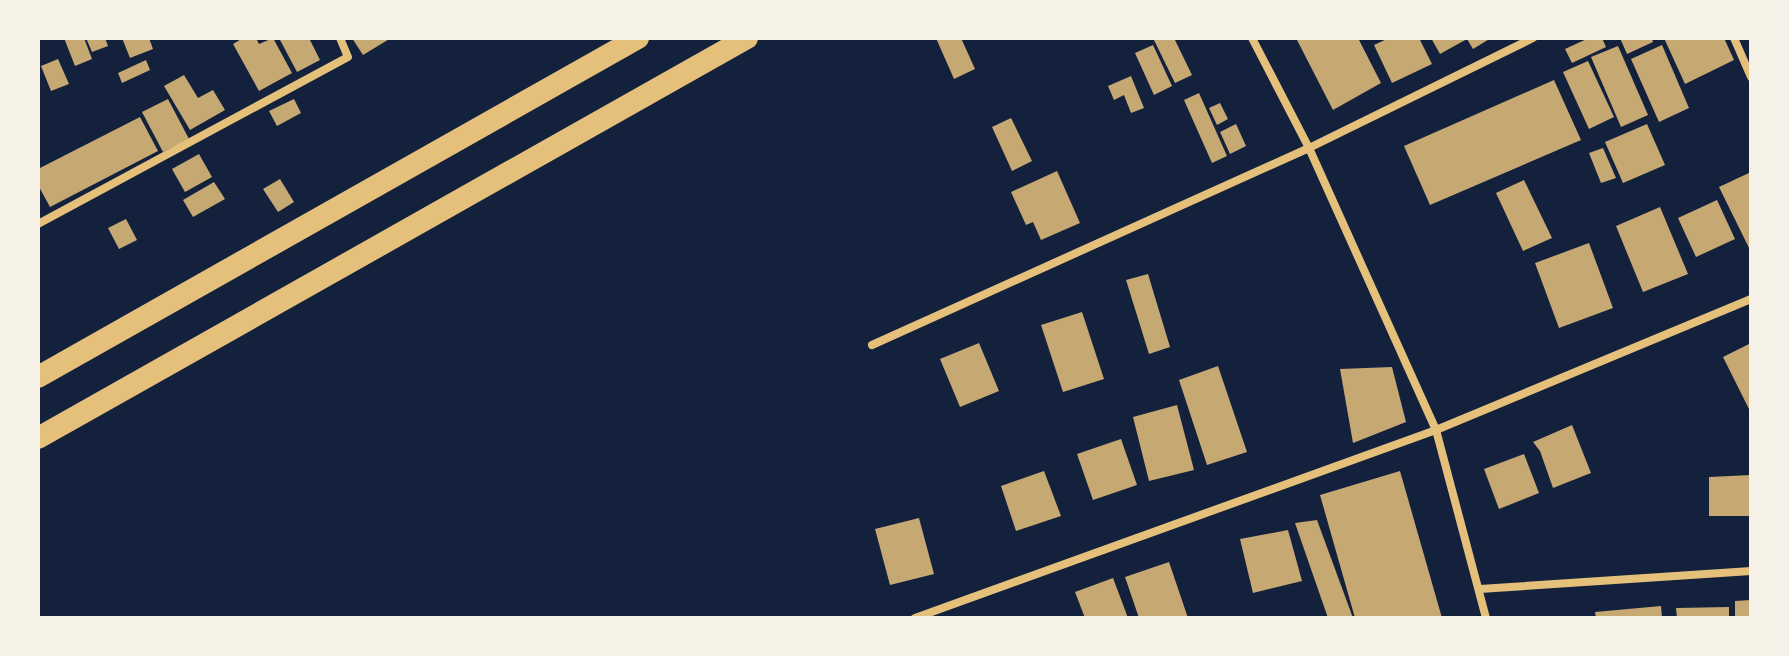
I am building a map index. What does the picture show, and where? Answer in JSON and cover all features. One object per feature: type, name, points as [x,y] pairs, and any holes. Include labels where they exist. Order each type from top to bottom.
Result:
[{"type":"highway","points":[[38,377],[638,38]]},
{"type":"highway","points":[[38,438],[747,38]]},
{"type":"street","points":[[38,224],[348,57],[340,38]]},
{"type":"street","points":[[1252,38],[1309,148],[1436,430],[1486,618]]},
{"type":"street","points":[[872,345],[1309,148],[1533,38]]},
{"type":"street","points":[[1734,38],[1751,77]]},
{"type":"street","points":[[915,618],[1436,430],[1751,299]]},
{"type":"street","points":[[1480,589],[1751,571]]},
{"type":"building","points":[[64,38],[84,38],[92,59],[75,66]]},
{"type":"building","points":[[86,38],[105,38],[108,46],[92,52]]},
{"type":"building","points":[[122,38],[149,38],[153,49],[130,58]]},
{"type":"building","points":[[243,38],[256,38],[259,44],[273,38],[292,73],[259,91],[233,44]]},
{"type":"building","points":[[279,38],[309,38],[320,60],[297,72]]},
{"type":"building","points":[[352,38],[391,38],[363,55]]},
{"type":"building","points":[[936,38],[961,38],[975,69],[954,79]]},
{"type":"building","points":[[1153,38],[1174,38],[1192,75],[1175,83]]},
{"type":"building","points":[[1296,38],[1358,38],[1381,83],[1333,110]]},
{"type":"building","points":[[1389,38],[1419,38],[1432,64],[1392,83],[1374,45]]},
{"type":"building","points":[[1431,38],[1491,38],[1473,49],[1467,39],[1440,54]]},
{"type":"building","points":[[1589,38],[1602,38],[1606,47],[1572,63],[1565,49]]},
{"type":"building","points":[[1620,38],[1652,38],[1653,42],[1627,54]]},
{"type":"building","points":[[1664,38],[1724,38],[1734,60],[1685,84]]},
{"type":"building","points":[[1153,45],[1172,86],[1154,95],[1135,53]]},
{"type":"building","points":[[1662,45],[1689,108],[1659,122],[1631,59]]},
{"type":"building","points":[[1618,46],[1648,115],[1621,127],[1591,57]]},
{"type":"building","points":[[58,59],[69,84],[51,91],[41,66]]},
{"type":"building","points":[[146,60],[150,70],[122,83],[118,73]]},
{"type":"building","points":[[1588,61],[1614,117],[1589,129],[1563,72]]},
{"type":"building","points":[[184,75],[198,98],[213,90],[225,110],[190,130],[164,86]]},
{"type":"building","points":[[1131,76],[1144,108],[1131,113],[1124,95],[1114,100],[1108,86]]},
{"type":"building","points":[[1554,80],[1581,140],[1430,205],[1404,146]]},
{"type":"building","points":[[1199,93],[1227,156],[1212,163],[1184,100]]},
{"type":"building","points":[[168,99],[189,139],[163,152],[142,112]]},
{"type":"building","points":[[294,99],[301,113],[277,126],[269,111]]},
{"type":"building","points":[[1220,103],[1228,119],[1217,125],[1209,108]]},
{"type":"building","points":[[140,117],[158,151],[50,207],[38,185],[38,169]]},
{"type":"building","points":[[1011,118],[1032,161],[1012,171],[992,127]]},
{"type":"building","points":[[1236,124],[1246,146],[1230,154],[1220,132]]},
{"type":"building","points":[[1647,124],[1665,165],[1623,183],[1605,142]]},
{"type":"building","points":[[1603,148],[1616,178],[1601,183],[1589,153]]},
{"type":"building","points":[[199,154],[212,177],[185,192],[172,169]]},
{"type":"building","points":[[1057,171],[1080,223],[1041,240],[1033,222],[1026,225],[1011,192]]},
{"type":"building","points":[[1751,172],[1751,252],[1719,187]]},
{"type":"building","points":[[280,179],[294,202],[278,212],[263,189]]},
{"type":"building","points":[[1524,180],[1552,238],[1523,251],[1496,193]]},
{"type":"building","points":[[214,182],[225,199],[193,217],[183,200]]},
{"type":"building","points":[[1717,200],[1735,239],[1696,257],[1678,218]]},
{"type":"building","points":[[1660,207],[1688,274],[1643,292],[1616,226]]},
{"type":"building","points":[[126,219],[137,240],[119,249],[108,228]]},
{"type":"building","points":[[1589,243],[1613,308],[1559,328],[1535,263]]},
{"type":"building","points":[[1148,274],[1170,347],[1149,354],[1126,280]]},
{"type":"building","points":[[1082,312],[1104,379],[1063,392],[1041,325]]},
{"type":"building","points":[[979,343],[999,391],[960,407],[940,359]]},
{"type":"building","points":[[1751,343],[1751,408],[1749,409],[1723,357]]},
{"type":"building","points":[[1218,366],[1247,452],[1207,465],[1179,380]]},
{"type":"building","points":[[1392,367],[1406,422],[1353,443],[1340,369]]},
{"type":"building","points":[[1177,405],[1194,470],[1149,481],[1133,417]]},
{"type":"building","points":[[1572,425],[1591,473],[1553,488],[1540,451],[1533,442]]},
{"type":"building","points":[[1121,439],[1137,485],[1093,500],[1077,454]]},
{"type":"building","points":[[1524,454],[1539,493],[1499,509],[1484,469]]},
{"type":"building","points":[[1044,471],[1061,516],[1016,531],[1001,486]]},
{"type":"building","points":[[1400,471],[1442,618],[1355,618],[1320,495]]},
{"type":"building","points":[[1751,475],[1751,516],[1709,516],[1709,477]]},
{"type":"building","points":[[919,518],[934,574],[890,585],[875,529]]},
{"type":"building","points":[[1317,520],[1353,618],[1328,618],[1295,523]]},
{"type":"building","points":[[1288,530],[1302,581],[1253,593],[1240,539]]},
{"type":"building","points":[[1169,562],[1188,618],[1139,618],[1125,577]]},
{"type":"building","points":[[1113,578],[1128,618],[1085,618],[1075,592]]},
{"type":"building","points":[[1751,600],[1751,618],[1735,618],[1735,601]]},
{"type":"building","points":[[1661,606],[1662,618],[1596,618],[1595,612]]},
{"type":"building","points":[[1729,607],[1729,618],[1677,618],[1676,608]]}]
